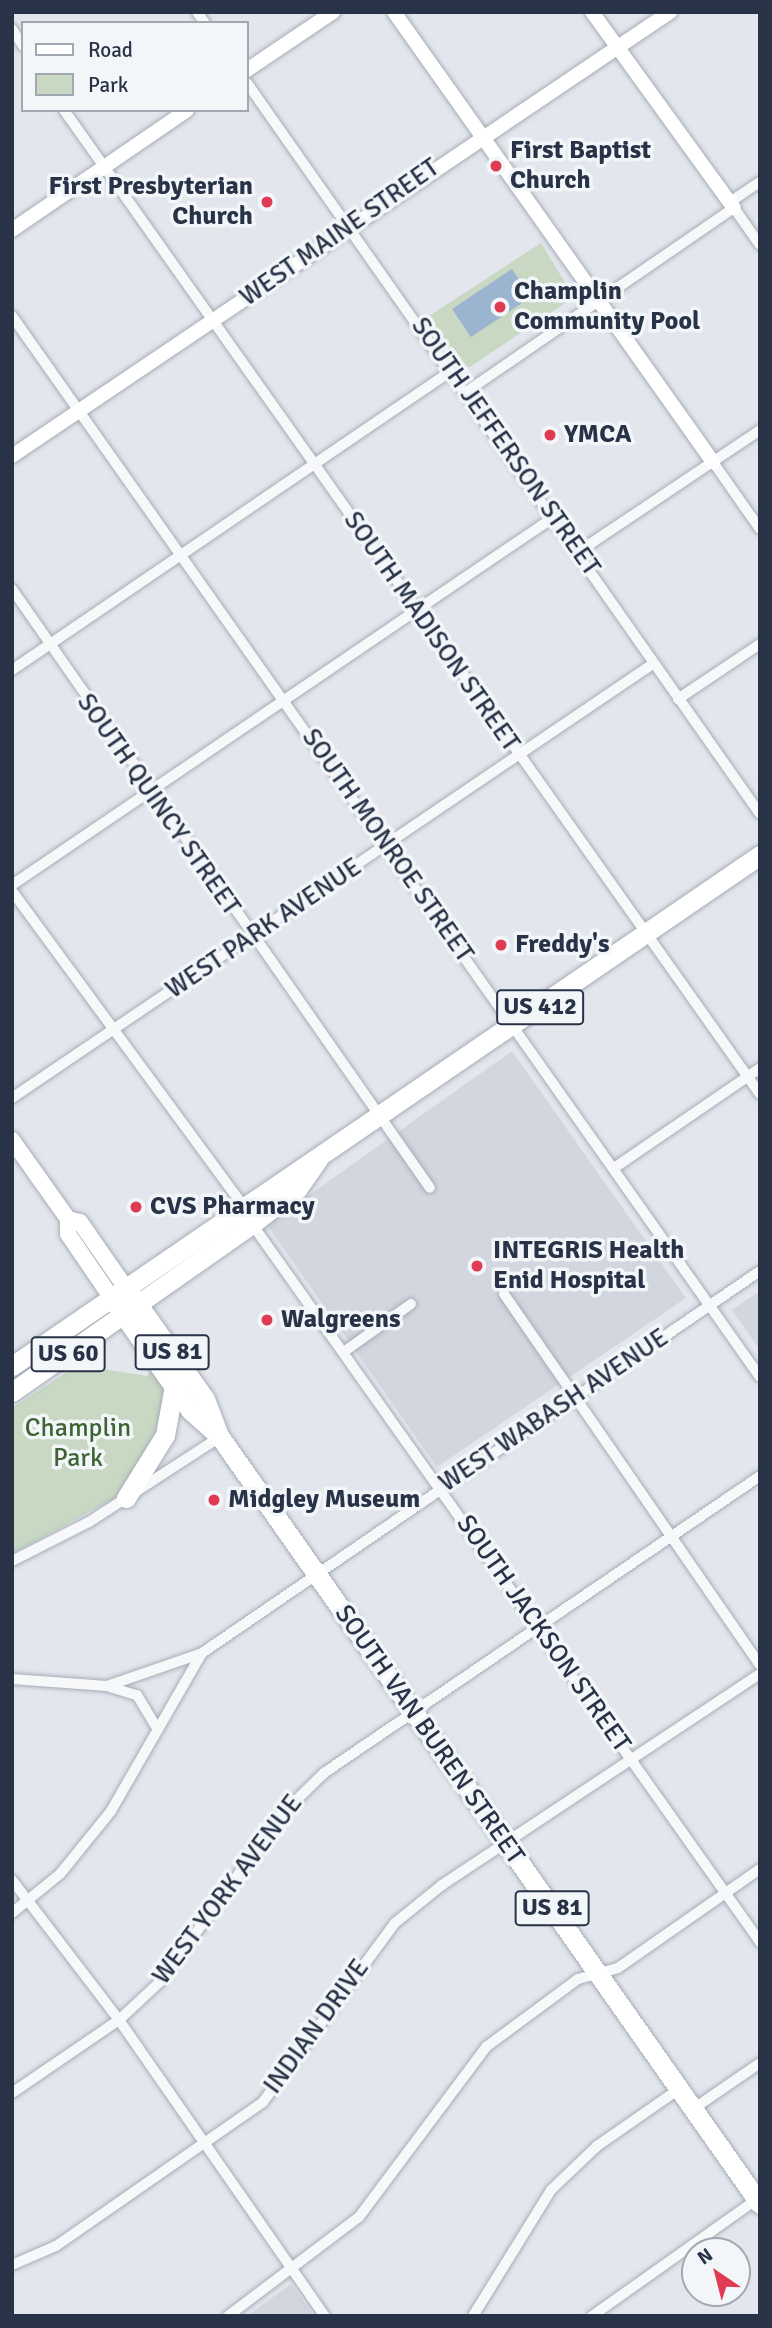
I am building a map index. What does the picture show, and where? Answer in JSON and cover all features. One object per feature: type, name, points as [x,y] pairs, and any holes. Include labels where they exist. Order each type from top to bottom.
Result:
[{"type":"highway","name":"US 412","points":[[118,1292],[242,1204],[381,1118],[760,855]]},
{"type":"highway","name":"US 412","points":[[131,1311],[298,1188],[319,1158]]},
{"type":"highway","name":"SOUTH VAN BUREN STREET","points":[[118,1292],[174,1386],[220,1437],[758,2201]]},
{"type":"highway","name":"US 60","points":[[12,1366],[118,1292]]},
{"type":"highway","name":"SOUTH VAN BUREN STREET","points":[[131,1311],[205,1399],[220,1437]]},
{"type":"highway","name":"US 60","points":[[12,1392],[131,1311]]},
{"type":"highway","points":[[126,1498],[165,1435],[174,1386]]},
{"type":"main road","points":[[248,69],[333,12]]},
{"type":"main road","points":[[394,12],[713,462]]},
{"type":"main road","points":[[592,12],[732,205]]},
{"type":"main road","name":"WEST MAINE STREET","points":[[12,456],[480,136],[670,12]]},
{"type":"main road","points":[[12,230],[184,112]]},
{"type":"main road","name":"SOUTH VAN BUREN STREET","points":[[12,1140],[68,1219],[68,1234],[118,1292]]},
{"type":"street","name":"SOUTH JEFFERSON STREET","points":[[248,84],[350,226],[760,814]]},
{"type":"street","name":"SOUTH MADISON STREET","points":[[65,112],[102,169],[210,322],[760,1094]]},
{"type":"street","points":[[466,392],[732,205],[760,182]]},
{"type":"street","points":[[732,205],[760,245]]},
{"type":"street","name":"SOUTH MONROE STREET","points":[[12,316],[760,1377]]},
{"type":"street","points":[[12,670],[451,371]]},
{"type":"street","points":[[578,552],[760,429]]},
{"type":"street","points":[[713,462],[760,529]]},
{"type":"street","points":[[12,885],[554,517]]},
{"type":"street","name":"SOUTH QUINCY STREET","points":[[12,589],[149,792],[430,1188]]},
{"type":"street","points":[[678,699],[760,643]]},
{"type":"street","name":"WEST PARK AVENUE","points":[[12,1098],[654,663]]},
{"type":"street","points":[[12,891],[112,1032],[242,1204]]},
{"type":"street","points":[[614,1168],[760,1068]]},
{"type":"street","name":"SOUTH JACKSON STREET","points":[[252,1224],[345,1351],[760,1942]]},
{"type":"street","name":"WEST WABASH AVENUE","points":[[12,1913],[30,1900],[111,1811],[202,1653],[760,1271]]},
{"type":"street","points":[[504,1294],[760,1665]]},
{"type":"street","points":[[345,1351],[411,1304]]},
{"type":"street","points":[[12,1560],[126,1498],[220,1437]]},
{"type":"street","name":"WEST YORK AVENUE","points":[[12,2093],[119,2020],[185,1954],[302,1792],[413,1711],[760,1476]]},
{"type":"street","points":[[107,1686],[202,1653]]},
{"type":"street","name":"INDIAN DRIVE","points":[[12,2265],[56,2246],[205,2145],[262,2102],[395,1923],[506,1843],[760,1674]]},
{"type":"street","points":[[12,1679],[107,1686],[137,1695],[157,1728]]},
{"type":"street","points":[[228,2316],[293,2270],[359,2217],[486,2048],[578,1979],[618,1968],[760,1868]]},
{"type":"street","points":[[12,1880],[30,1900],[119,2020],[325,2316]]},
{"type":"street","points":[[693,2109],[760,2063]]},
{"type":"street","points":[[473,2316],[551,2190],[597,2146],[679,2088]]},
{"type":"street","points":[[592,2316],[758,2201]]},
{"type":"shaded area","name":"INTEGRIS Health Enid Hospital","points":[[512,1051],[686,1298],[437,1467],[267,1225]]},
{"type":"shaded area","points":[[760,1291],[760,1350],[732,1310]]},
{"type":"shaded area","points":[[291,2284],[314,2316],[247,2316]]},
{"type":"green space","name":"Champlin Community Pool","points":[[541,243],[574,297],[470,367],[461,366],[426,318]]},
{"type":"green space","name":"Champlin Park","points":[[78,1365],[147,1376],[151,1370],[168,1394],[165,1415],[132,1480],[113,1499],[12,1554],[12,1408]]},
{"type":"water","name":"Champlin Community Pool","points":[[512,269],[531,297],[471,337],[452,309]]},
{"type":"place","name":"First Baptist Church","points":[[496,166]]},
{"type":"place","name":"First Presbyterian Church","points":[[267,202]]},
{"type":"place","name":"Champlin Community Pool","points":[[500,307]]},
{"type":"place","name":"YMCA","points":[[550,435]]},
{"type":"place","name":"Freddy's","points":[[501,945]]},
{"type":"place","name":"CVS Pharmacy","points":[[136,1207]]},
{"type":"place","name":"INTEGRIS Health Enid Hospital","points":[[477,1266]]},
{"type":"place","name":"Walgreens","points":[[267,1320]]},
{"type":"place","name":"Midgley Museum","points":[[214,1500]]}]
